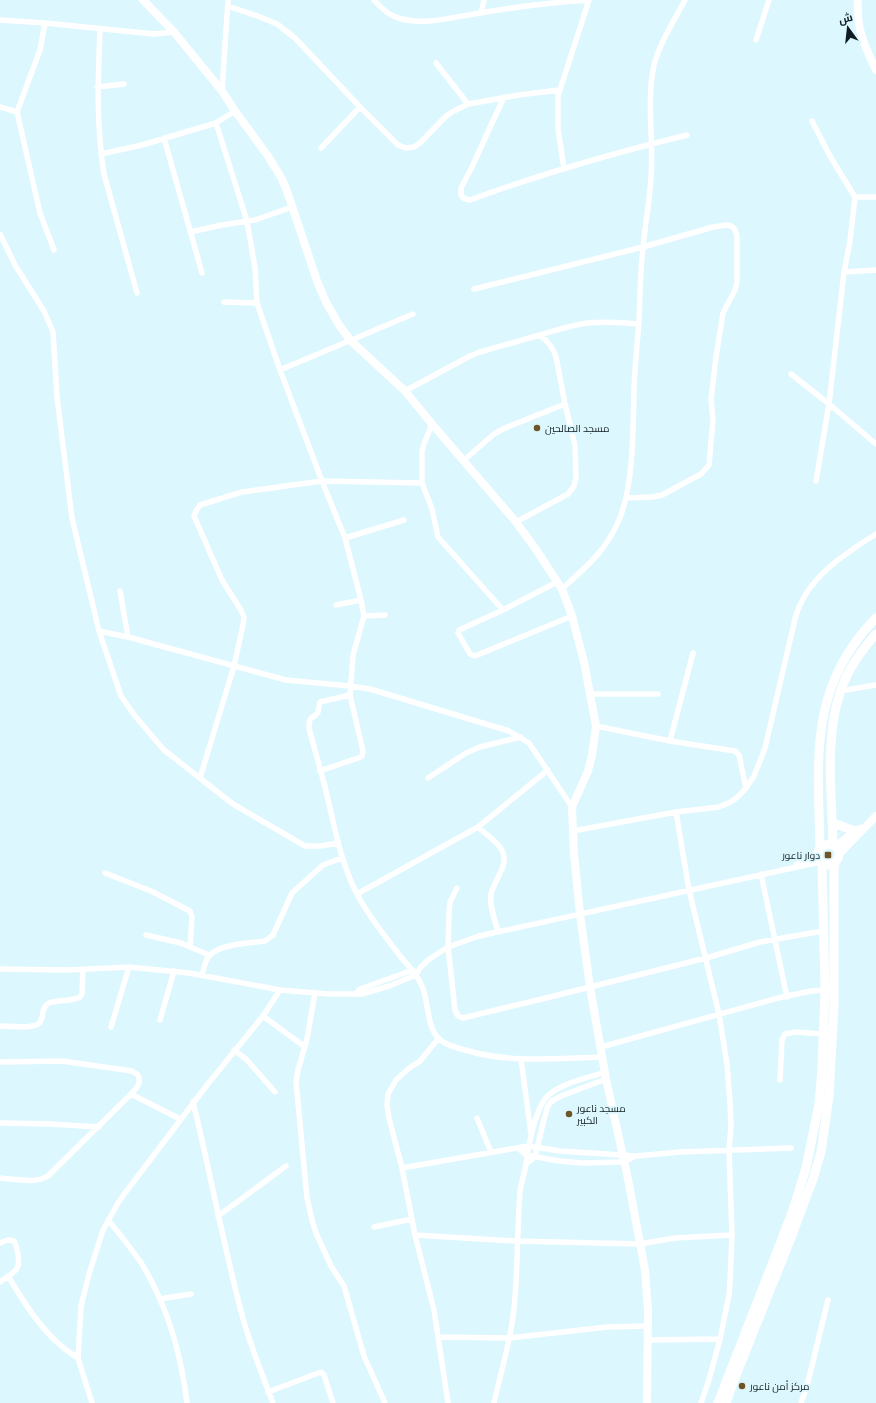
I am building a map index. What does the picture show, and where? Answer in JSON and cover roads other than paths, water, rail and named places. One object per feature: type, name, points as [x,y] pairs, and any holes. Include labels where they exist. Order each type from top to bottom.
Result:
[{"type":"main road","points":[[718,1403],[792,1213],[806,1168],[819,1104],[822,1069],[824,990],[818,770],[820,742],[824,710],[832,683],[847,653],[876,618]]},
{"type":"main road","points":[[726,1403],[792,1238],[821,1152],[829,1096],[834,1007],[835,863],[838,859],[832,823],[832,738],[835,711],[840,691],[850,668],[858,655],[876,634]]},
{"type":"main road","points":[[832,823],[859,830]]},
{"type":"main road","points":[[820,857],[824,845],[828,844],[836,849]]},
{"type":"main road","points":[[820,857],[828,866],[835,863]]},
{"type":"street","points":[[143,0],[174,32],[222,91],[234,111],[275,167],[282,180],[320,288],[332,313],[351,341],[405,391],[516,522],[560,585],[572,616],[596,726],[588,771],[572,808],[580,914],[590,987],[640,1244],[647,1290],[647,1403]]},
{"type":"street","points":[[374,0],[396,18],[406,20],[437,20],[480,13],[589,0],[557,102],[557,120],[564,168]]},
{"type":"street","points":[[480,13],[484,0]]},
{"type":"street","points":[[572,616],[475,656],[472,655],[458,633],[458,630],[560,585],[594,560],[602,550],[619,521],[626,498],[631,454],[643,247],[651,178],[651,92],[654,65],[662,44],[685,0]]},
{"type":"street","points":[[756,40],[769,0]]},
{"type":"street","points":[[858,0],[857,12],[860,32],[876,70]]},
{"type":"street","points":[[222,91],[228,3],[277,24],[295,38],[360,107],[398,144],[406,148],[417,145],[448,114],[468,104],[504,97],[560,90]]},
{"type":"street","points":[[0,20],[154,34],[174,32]]},
{"type":"street","points":[[45,23],[40,50],[17,112],[40,213],[54,250]]},
{"type":"street","points":[[100,29],[97,87],[98,124],[101,154],[104,174],[137,293]]},
{"type":"street","points":[[436,63],[468,104]]},
{"type":"street","points":[[97,87],[124,84]]},
{"type":"street","points":[[504,97],[461,188],[461,195],[463,198],[470,200],[564,168],[687,135]]},
{"type":"street","points":[[0,107],[17,112]]},
{"type":"street","points":[[321,148],[360,107]]},
{"type":"street","points":[[101,154],[142,145],[216,123],[234,111]]},
{"type":"street","points":[[812,121],[831,158],[855,198],[850,241],[844,272],[829,404],[816,482]]},
{"type":"street","points":[[216,123],[247,221],[255,268],[257,303],[280,370],[322,482],[345,538],[364,616],[352,655],[350,686],[350,695],[363,752],[362,756],[320,771]]},
{"type":"street","points":[[164,138],[202,274]]},
{"type":"street","points":[[855,198],[876,197]]},
{"type":"street","points":[[190,232],[259,219],[292,207]]},
{"type":"street","points":[[474,289],[643,247],[703,230],[721,226],[731,226],[734,228],[737,235],[737,282],[735,290],[723,313],[711,399],[713,420],[709,465],[702,474],[662,495],[653,497],[626,498]]},
{"type":"street","points":[[0,234],[15,265],[44,311],[53,332],[58,405],[72,518],[99,631],[121,696],[135,716],[164,750],[233,804],[305,846],[338,843]]},
{"type":"street","points":[[844,272],[876,270]]},
{"type":"street","points":[[224,302],[257,303]]},
{"type":"street","points":[[280,370],[413,314]]},
{"type":"street","points":[[405,391],[480,352],[568,327],[588,323],[611,322],[639,324]]},
{"type":"street","points":[[516,522],[568,494],[574,486],[576,478],[575,446],[554,350],[540,335]]},
{"type":"street","points":[[791,374],[876,444]]},
{"type":"street","points":[[463,461],[494,434],[505,428],[565,404]]},
{"type":"street","points":[[432,424],[422,451],[422,483],[432,509],[438,538],[503,610]]},
{"type":"street","points":[[200,778],[234,666],[244,617],[222,580],[194,516],[200,505],[242,492],[322,482],[422,483]]},
{"type":"street","points":[[345,538],[404,520]]},
{"type":"street","points":[[573,830],[726,805],[738,798],[754,776],[765,748],[799,605],[830,566],[876,534]]},
{"type":"street","points":[[120,591],[128,637]]},
{"type":"street","points":[[336,605],[361,600]]},
{"type":"street","points":[[364,616],[385,615]]},
{"type":"street","points":[[99,631],[128,637],[286,680],[370,689],[502,729],[529,742],[572,808]]},
{"type":"street","points":[[670,741],[693,653]]},
{"type":"street","points":[[840,691],[876,685]]},
{"type":"street","points":[[590,694],[658,694]]},
{"type":"street","points":[[350,695],[320,702],[318,712],[311,717],[309,721],[309,728],[338,843],[342,858],[357,894],[382,932],[413,972],[424,990],[432,1028],[438,1039],[449,1045],[484,1056],[496,1058],[521,1059],[603,1057]]},
{"type":"street","points":[[596,726],[670,741],[737,752],[740,755],[746,788]]},
{"type":"street","points":[[428,778],[466,752],[521,737]]},
{"type":"street","points":[[357,894],[478,826],[548,770]]},
{"type":"street","points":[[676,812],[689,890],[719,1014],[729,1084],[731,1126],[729,1150],[732,1235],[729,1295],[720,1340],[701,1403]]},
{"type":"street","points":[[836,849],[876,816]]},
{"type":"street","points":[[478,826],[502,848],[504,853],[504,866],[493,890],[491,899],[498,931]]},
{"type":"street","points":[[0,969],[42,970],[129,967],[202,975],[280,990],[315,993],[362,994],[372,992],[413,972],[448,947],[464,941],[498,931],[791,867],[820,857]]},
{"type":"street","points":[[202,975],[209,955],[222,948],[265,941],[271,937],[276,930],[292,893],[323,865],[342,858]]},
{"type":"street","points":[[105,873],[151,891],[190,911],[192,917],[190,947]]},
{"type":"street","points":[[761,874],[787,997]]},
{"type":"street","points":[[457,888],[449,906],[448,947],[455,1010],[456,1014],[460,1017],[473,1016],[706,958],[760,942],[823,931]]},
{"type":"street","points":[[146,935],[170,940],[209,955]]},
{"type":"street","points":[[111,1027],[129,967]]},
{"type":"street","points":[[0,1026],[29,1026],[38,1024],[41,1020],[46,1005],[53,1002],[80,998],[82,994],[83,969]]},
{"type":"street","points":[[160,1020],[174,971]]},
{"type":"street","points":[[92,1403],[78,1358],[80,1317],[84,1291],[99,1242],[108,1220],[125,1193],[180,1119],[234,1050],[263,1016],[280,990]]},
{"type":"street","points":[[602,1047],[778,998],[824,990]]},
{"type":"street","points":[[315,993],[305,1047],[296,1080],[309,1210],[316,1233],[331,1266],[344,1286],[364,1356],[385,1403]]},
{"type":"street","points":[[263,1016],[305,1047]]},
{"type":"street","points":[[780,1080],[782,1040],[785,1034],[801,1032],[823,1034]]},
{"type":"street","points":[[438,1039],[420,1061],[396,1080],[388,1094],[386,1105],[402,1168],[415,1235],[430,1291],[448,1403]]},
{"type":"street","points":[[234,1050],[246,1059],[275,1092]]},
{"type":"street","points":[[521,1059],[532,1137]]},
{"type":"street","points":[[0,1062],[57,1061],[132,1071],[138,1075],[140,1081],[131,1094],[53,1172],[44,1178],[34,1180],[0,1178]]},
{"type":"street","points":[[494,1403],[509,1338],[514,1307],[516,1241],[520,1190],[526,1164],[528,1146],[543,1104],[552,1092],[567,1085],[606,1075]]},
{"type":"street","points":[[526,1164],[535,1157],[547,1110],[552,1101],[606,1075]]},
{"type":"street","points":[[131,1094],[180,1119]]},
{"type":"street","points":[[194,1102],[218,1216],[244,1323],[273,1403]]},
{"type":"street","points":[[477,1118],[491,1152]]},
{"type":"street","points":[[0,1123],[99,1127]]},
{"type":"street","points":[[402,1168],[528,1146],[623,1158]]},
{"type":"street","points":[[518,1148],[526,1155],[559,1161],[583,1163],[680,1152],[791,1148]]},
{"type":"street","points":[[218,1216],[286,1166]]},
{"type":"street","points":[[374,1227],[412,1219]]},
{"type":"street","points":[[108,1220],[140,1262],[160,1299],[179,1356],[187,1403]]},
{"type":"street","points":[[415,1235],[516,1241],[640,1244],[675,1238],[732,1235]]},
{"type":"street","points":[[0,1243],[12,1240],[15,1242],[19,1266],[0,1282]]},
{"type":"street","points":[[8,1276],[37,1319],[61,1345],[78,1358]]},
{"type":"street","points":[[160,1299],[190,1294]]},
{"type":"street","points":[[801,1403],[807,1386],[828,1300]]},
{"type":"street","points":[[438,1337],[509,1338],[607,1327],[648,1326]]},
{"type":"street","points":[[648,1340],[720,1340]]},
{"type":"street","points":[[268,1392],[321,1372],[324,1375],[334,1403]]},
{"type":"place","name":"مسجد الصالحين","points":[[537,428]]},
{"type":"place","name":"دوار ناعور","points":[[828,855]]},
{"type":"place","name":"مسجد ناعور الكبير","points":[[569,1114]]},
{"type":"place","name":"مركز أمن ناعور","points":[[742,1386]]}]
